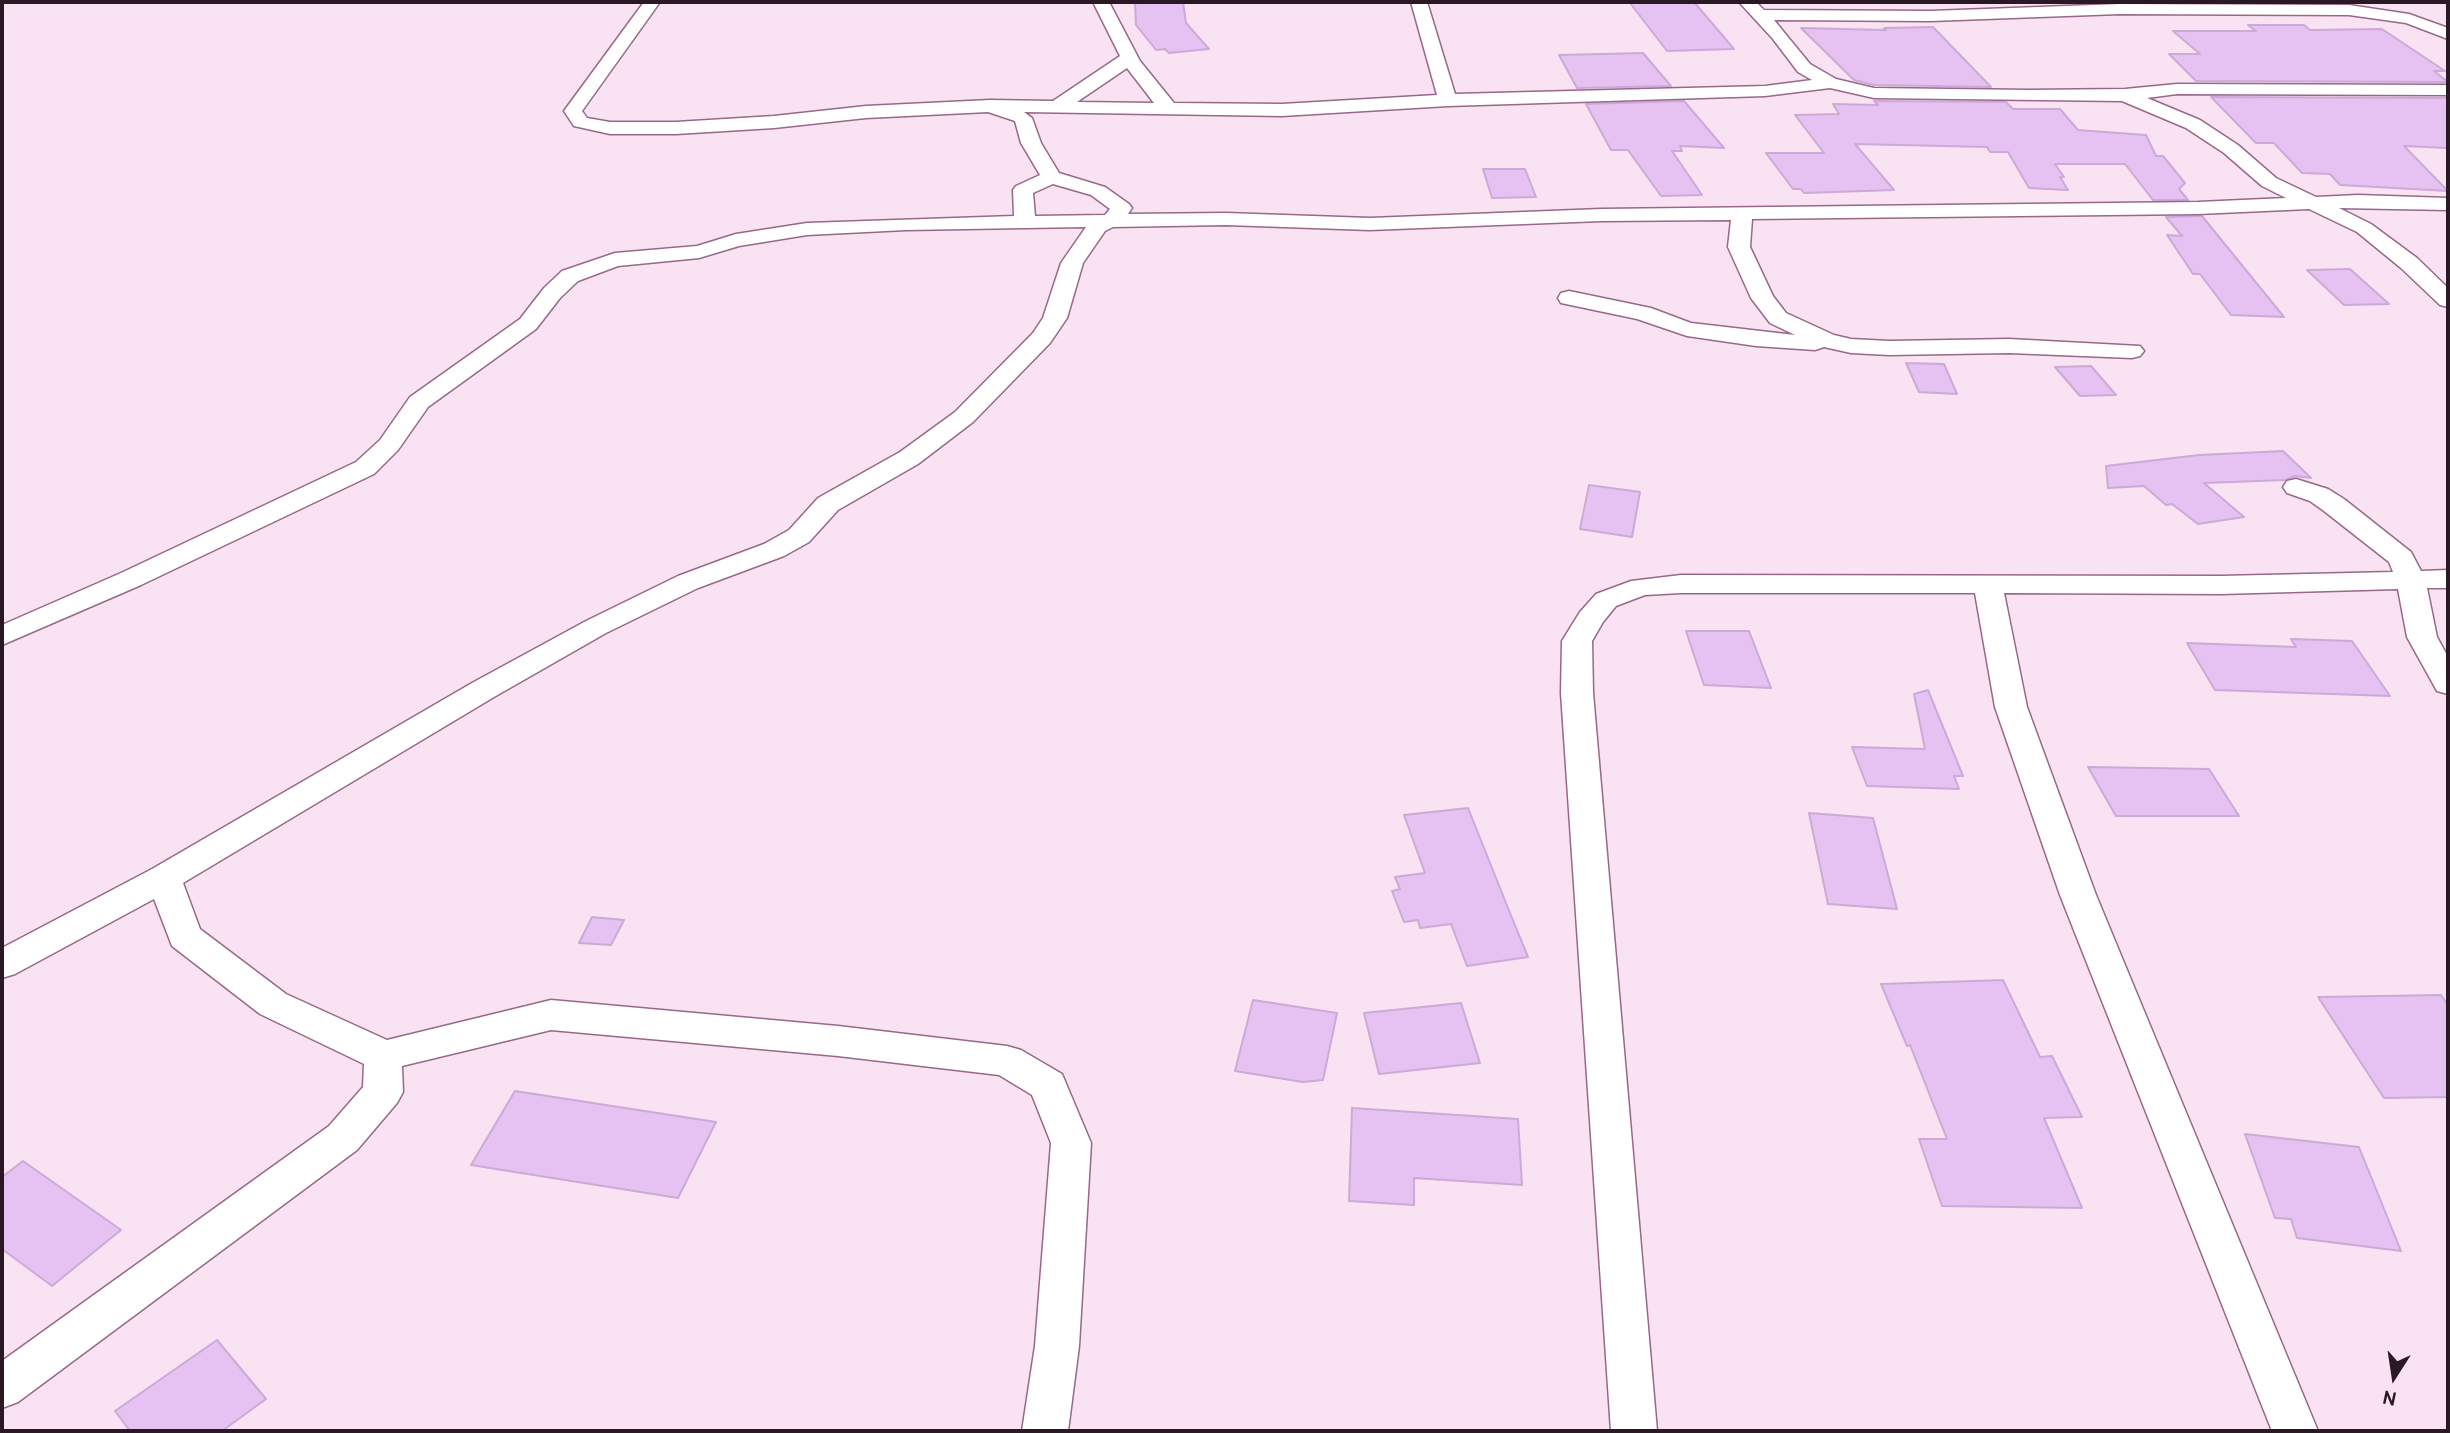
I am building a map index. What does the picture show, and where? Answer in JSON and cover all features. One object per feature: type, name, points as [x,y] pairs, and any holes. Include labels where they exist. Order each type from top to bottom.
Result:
[{"type":"street","points":[[652,2],[573,111],[581,122],[610,128],[676,128],[774,122],[866,112],[990,106],[1282,110],[1448,100],[1765,91],[1830,83]]},
{"type":"street","points":[[1101,2],[1129,58],[1168,108]]},
{"type":"street","points":[[1419,2],[1448,100]]},
{"type":"street","points":[[1747,2],[1762,15],[1804,68],[1830,83],[1874,93],[1903,96],[2125,95],[2177,89],[2448,90]]},
{"type":"street","points":[[1762,15],[1931,16],[2120,9],[2349,10],[2409,19],[2448,34]]},
{"type":"street","points":[[1058,107],[1129,58]]},
{"type":"street","points":[[2125,95],[2193,124],[2231,149],[2269,182],[2364,228],[2409,263],[2448,300]]},
{"type":"street","points":[[990,106],[1023,118],[1031,143],[1051,177]]},
{"type":"street","points":[[2,964],[164,878],[483,690],[596,628],[688,582],[774,550],[799,536],[828,504],[909,458],[964,416],[1011,372],[1042,338],[1055,318],[1072,263],[1081,248],[1098,227],[1112,219],[1122,208],[1098,191],[1051,177],[1023,190],[1025,221]]},
{"type":"street","points":[[2,636],[131,579],[365,468],[389,445],[419,402],[528,324],[552,293],[570,276],[615,260],[699,252],[736,240],[807,229],[1025,221],[1226,219],[1370,224],[1587,215],[2198,208],[2358,201],[2448,204]]},
{"type":"street","points":[[1744,213],[1740,228],[1740,247],[1762,298],[1778,318],[1826,340],[1852,346]]},
{"type":"street","points":[[1569,298],[1643,313],[1687,329],[1756,339],[1889,348],[2059,347],[2132,351]]},
{"type":"street","points":[[2296,487],[2327,500],[2401,558],[2411,581],[2422,637],[2448,684]]},
{"type":"street","points":[[1634,1431],[1577,693],[1577,641],[1590,618],[1606,600],[1641,587],[1693,583],[2221,585],[2448,579]]},
{"type":"street","points":[[1988,583],[2011,707],[2078,895],[2295,1431]]},
{"type":"street","points":[[164,878],[186,937],[273,1004],[352,1039],[383,1056],[551,1015],[838,1041],[1007,1061],[1048,1085],[1071,1143],[1057,1346],[1045,1431]]},
{"type":"street","points":[[2,1387],[343,1138],[383,1092],[383,1056]]},
{"type":"building","points":[[1135,2],[1183,2],[1186,23],[1209,49],[1169,53],[1165,49],[1156,50],[1136,25]]},
{"type":"building","points":[[1694,2],[1734,49],[1667,51],[1630,3]]},
{"type":"building","points":[[2248,25],[2304,25],[2310,30],[2382,29],[2445,71],[2434,71],[2448,82],[2196,81],[2169,54],[2200,54],[2173,31],[2256,31]]},
{"type":"building","points":[[1933,27],[1991,87],[1874,85],[1854,80],[1801,28],[1886,30],[1884,28]]},
{"type":"building","points":[[1643,53],[1671,86],[1577,88],[1559,55]]},
{"type":"building","points":[[2211,97],[2448,98],[2448,148],[2404,146],[2448,191],[2340,185],[2330,174],[2302,173],[2274,143],[2256,143]]},
{"type":"building","points":[[1684,101],[1724,148],[1680,146],[1682,151],[1672,151],[1702,195],[1661,196],[1628,150],[1611,150],[1586,104]]},
{"type":"building","points":[[1874,101],[2006,102],[2013,109],[2060,109],[2078,130],[2146,135],[2156,156],[2163,156],[2185,183],[2179,189],[2188,200],[2153,200],[2125,164],[2055,164],[2064,177],[2060,177],[2068,190],[2029,188],[2008,152],[1990,152],[1987,147],[1855,144],[1894,190],[1804,193],[1801,189],[1793,189],[1766,153],[1824,153],[1795,115],[1839,114],[1833,104],[1878,105]]},
{"type":"building","points":[[1483,169],[1525,169],[1536,197],[1492,198]]},
{"type":"building","points":[[2202,216],[2284,317],[2231,315],[2200,274],[2193,274],[2167,235],[2182,236],[2166,217]]},
{"type":"building","points":[[2350,269],[2389,304],[2344,305],[2307,270]]},
{"type":"building","points":[[1906,363],[1944,364],[1957,394],[1919,392]]},
{"type":"building","points":[[2091,366],[2116,395],[2080,396],[2055,367]]},
{"type":"building","points":[[2283,451],[2311,478],[2295,476],[2285,480],[2204,483],[2244,517],[2198,524],[2172,504],[2166,505],[2144,486],[2108,488],[2106,466],[2199,455]]},
{"type":"building","points":[[1589,485],[1640,492],[1632,537],[1580,529]]},
{"type":"building","points":[[1686,631],[1749,631],[1771,688],[1704,685]]},
{"type":"building","points":[[2291,639],[2352,641],[2390,696],[2215,690],[2187,643],[2296,647]]},
{"type":"building","points":[[1928,690],[1963,776],[1954,776],[1959,789],[1867,786],[1852,747],[1925,749],[1914,694]]},
{"type":"building","points":[[2088,767],[2209,769],[2239,816],[2116,816]]},
{"type":"building","points":[[1468,808],[1528,957],[1467,966],[1451,924],[1420,928],[1418,920],[1404,922],[1392,891],[1400,889],[1395,877],[1425,873],[1404,815]]},
{"type":"building","points":[[1809,813],[1873,818],[1897,909],[1828,904]]},
{"type":"building","points":[[592,917],[624,920],[611,945],[579,943]]},
{"type":"building","points":[[2003,980],[2040,1057],[2052,1056],[2082,1117],[2044,1118],[2082,1208],[1942,1206],[1919,1139],[1947,1139],[1910,1045],[1907,1046],[1881,984]]},
{"type":"building","points":[[2441,995],[2448,1005],[2448,1097],[2384,1098],[2318,997]]},
{"type":"building","points":[[1253,1000],[1337,1013],[1323,1080],[1303,1082],[1235,1071]]},
{"type":"building","points":[[1461,1003],[1480,1063],[1379,1074],[1364,1013]]},
{"type":"building","points":[[515,1091],[716,1122],[678,1198],[471,1165]]},
{"type":"building","points":[[1352,1108],[1518,1119],[1522,1185],[1414,1178],[1414,1205],[1349,1201]]},
{"type":"building","points":[[2245,1134],[2359,1147],[2401,1251],[2297,1238],[2291,1219],[2275,1218]]},
{"type":"building","points":[[23,1161],[121,1230],[52,1286],[2,1249],[2,1177]]},
{"type":"building","points":[[217,1340],[266,1399],[222,1431],[130,1431],[115,1411]]}]
